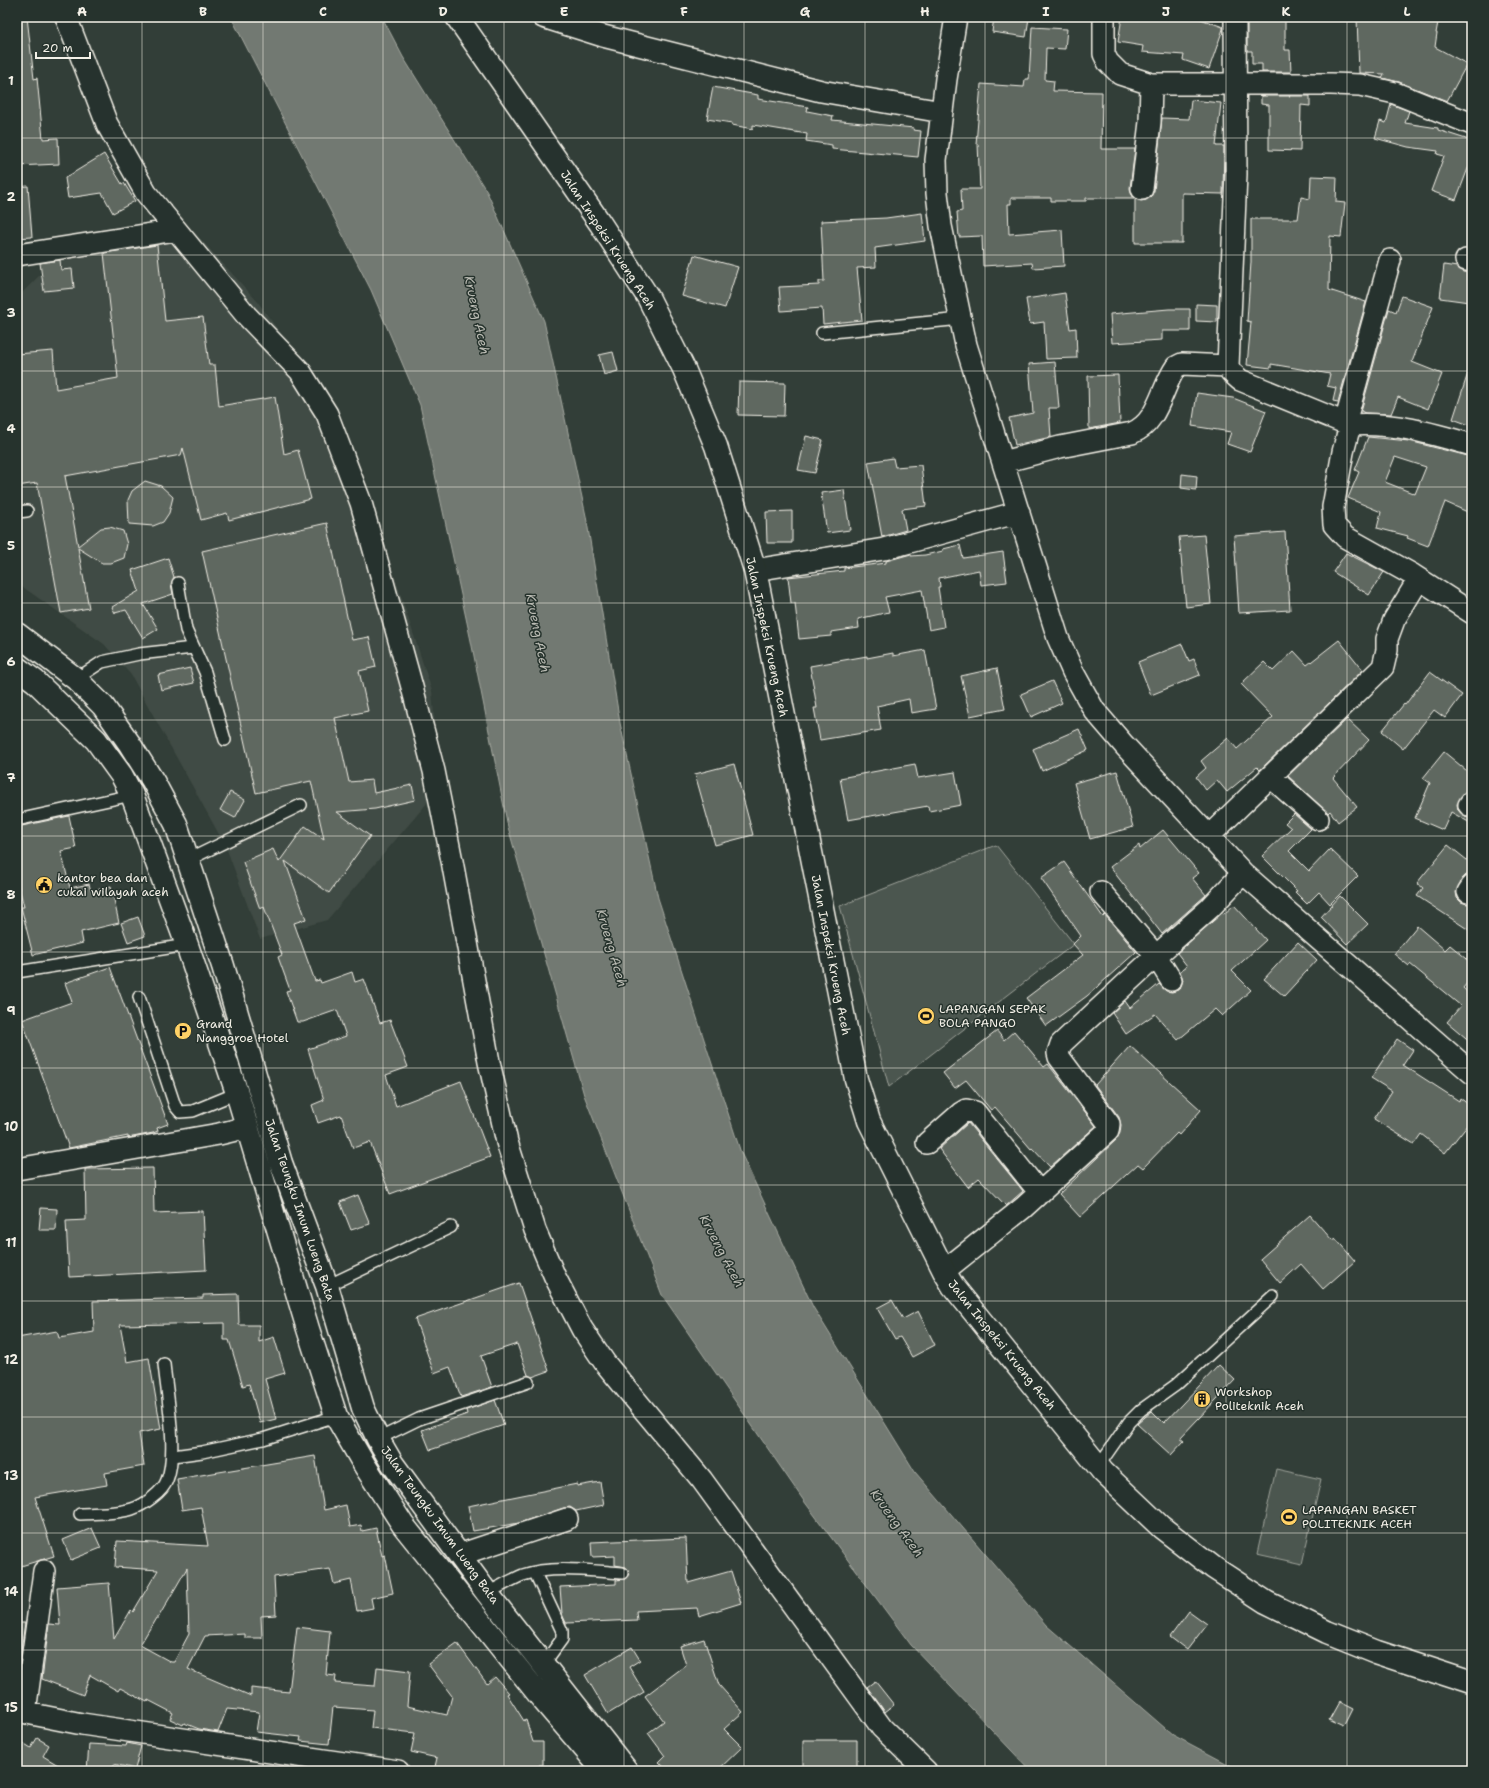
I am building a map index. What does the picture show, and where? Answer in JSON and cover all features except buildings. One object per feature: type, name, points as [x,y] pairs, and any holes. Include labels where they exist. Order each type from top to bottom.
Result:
[{"type":"main road","name":"Jalan Inspeksi Krueng Aceh","points":[[456,17],[600,223],[648,297],[684,369],[716,446],[755,570],[856,1079],[869,1121],[944,1271],[953,1286],[1103,1472],[1161,1527],[1214,1568],[1266,1602],[1327,1632],[1370,1649],[1472,1683]]},
{"type":"main road","name":"Jalan Teungku Imum Lueng Bata","points":[[17,634],[76,679],[103,706],[129,742],[153,781],[176,824],[223,966],[281,1163],[327,1286],[363,1408],[378,1439],[392,1463],[487,1593],[627,1771]]},
{"type":"main road","name":"Jalan Teungku Imum Lueng Bata","points":[[17,668],[35,681],[96,740],[122,776],[132,795],[237,1093],[308,1329],[336,1416],[365,1466],[403,1525],[544,1701],[604,1771]]},
{"type":"main road","points":[[336,1416],[363,1408]]},
{"type":"street","points":[[66,17],[107,124],[146,193],[246,315],[300,371],[327,414],[361,503],[412,687],[434,771],[489,1062],[507,1142],[535,1230],[555,1277],[582,1329],[604,1363],[702,1480],[882,1728],[926,1771]]},
{"type":"street","points":[[543,17],[603,36],[821,91],[942,112]]},
{"type":"street","points":[[956,17],[936,160],[937,193],[941,226],[966,345],[1058,638],[1073,672],[1094,710],[1124,745],[1243,873],[1472,1073]]},
{"type":"street","points":[[1104,17],[1104,54],[1108,62],[1120,74],[1151,84],[1331,84],[1360,86],[1395,93],[1472,124]]},
{"type":"street","points":[[1235,17],[1236,174],[1228,366],[1231,372],[1240,380],[1347,424],[1370,424],[1409,428],[1472,445]]},
{"type":"street","points":[[1142,189],[1150,122],[1151,84]]},
{"type":"street","points":[[17,255],[176,230]]},
{"type":"street","points":[[1390,260],[1347,424],[1332,508],[1334,525],[1345,537],[1419,579],[1472,612]]},
{"type":"street","points":[[1003,462],[1060,447],[1132,433],[1142,429],[1164,395],[1176,367],[1182,364],[1228,366]]},
{"type":"street","points":[[755,570],[884,549],[1019,512]]},
{"type":"street","points":[[1209,836],[1383,667],[1387,650],[1387,639],[1394,620],[1419,579]]},
{"type":"street","points":[[1271,777],[1318,819]]},
{"type":"street","points":[[944,1271],[1040,1193],[1105,1134],[1109,1124],[1059,1057],[1058,1054],[1060,1044],[1210,908],[1243,873]]},
{"type":"street","points":[[1101,892],[1156,956],[1172,980]]},
{"type":"street","points":[[927,1143],[961,1113],[966,1110],[975,1112],[1040,1193]]},
{"type":"street","points":[[17,1169],[212,1136],[248,1127]]},
{"type":"street","points":[[459,1555],[567,1519]]},
{"type":"street","points":[[44,1571],[21,1712],[82,1724],[398,1771]]},
{"type":"lane","points":[[822,333],[961,319]]},
{"type":"lane","points":[[178,583],[186,630],[205,672],[225,740]]},
{"type":"lane","points":[[76,679],[102,662],[139,654],[193,648]]},
{"type":"lane","points":[[17,820],[132,795]]},
{"type":"lane","points":[[188,860],[301,804]]},
{"type":"lane","points":[[17,972],[186,945]]},
{"type":"lane","points":[[140,997],[175,1106],[180,1112],[193,1111],[237,1093]]},
{"type":"lane","points":[[327,1286],[451,1227]]},
{"type":"lane","points":[[1098,1465],[1129,1422],[1141,1410],[1176,1386],[1273,1296]]},
{"type":"lane","points":[[80,1514],[108,1513],[132,1509],[153,1498],[167,1482],[173,1456],[164,1364]]},
{"type":"lane","points":[[378,1439],[419,1420],[528,1382]]},
{"type":"lane","points":[[173,1456],[202,1452],[263,1439],[336,1416]]},
{"type":"lane","points":[[487,1593],[524,1575],[535,1573],[556,1570],[589,1570],[622,1573]]},
{"type":"lane","points":[[535,1573],[562,1631],[562,1640],[543,1665]]},
{"type":"shaded area","points":[[182,219],[258,302],[334,409],[370,501],[432,691],[440,788],[327,920],[260,939],[226,847],[131,675],[104,644],[17,583],[17,298],[81,234]]},
{"type":"shaded area","name":"LAPANGAN SEPAK BOLA PANGO","points":[[996,845],[1074,944],[889,1087],[840,906]]},
{"type":"shaded area","name":"LAPANGAN BASKET POLITEKNIK ACEH","points":[[1276,1469],[1321,1479],[1302,1564],[1257,1554]]},
{"type":"water","name":"Krueng Aceh","points":[[231,17],[382,17],[403,57],[487,192],[544,321],[586,516],[620,723],[658,898],[741,1153],[813,1307],[915,1472],[1046,1625],[1173,1735],[1241,1771],[1031,1771],[911,1645],[804,1501],[662,1295],[584,1095],[508,827],[471,641],[420,405],[371,290]]},
{"type":"place","name":"kantor bea dan cukai wilayah aceh","points":[[44,885]]},
{"type":"place","name":"LAPANGAN SEPAK BOLA PANGO","points":[[926,1016]]},
{"type":"place","name":"Grand Nanggroe Hotel","points":[[183,1031]]},
{"type":"place","name":"Workshop Politeknik Aceh","points":[[1202,1399]]},
{"type":"place","name":"LAPANGAN BASKET POLITEKNIK ACEH","points":[[1289,1517]]}]
